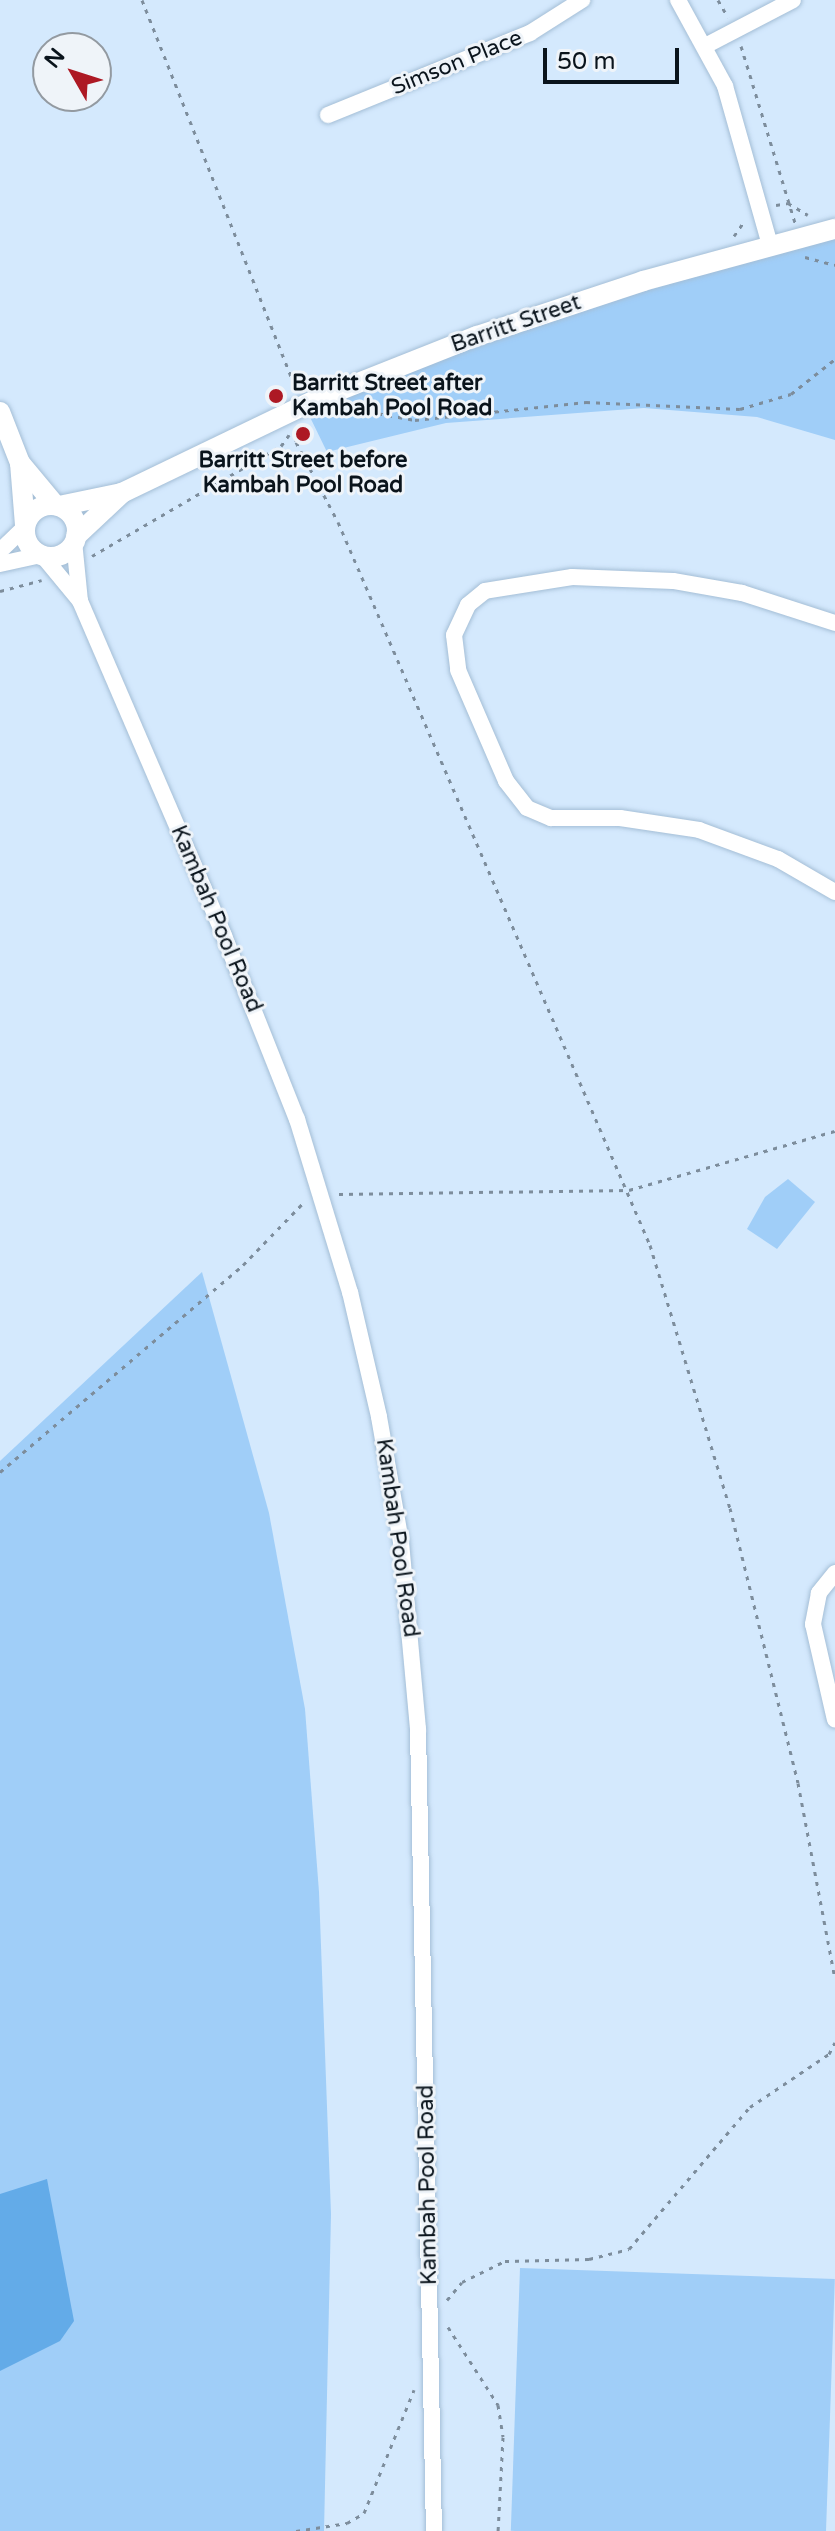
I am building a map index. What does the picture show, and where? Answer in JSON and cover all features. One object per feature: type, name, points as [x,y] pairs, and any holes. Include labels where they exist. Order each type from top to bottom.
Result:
[{"type":"street","name":"Simson Place","points":[[328,115],[530,33],[582,0]]},
{"type":"street","points":[[678,0],[707,45],[739,128],[770,245]]},
{"type":"street","points":[[707,45],[793,0]]},
{"type":"street","name":"Barritt Street","points":[[57,506],[122,493],[477,336],[770,245],[835,229]]},
{"type":"street","points":[[0,412],[20,463],[27,542],[41,555]]},
{"type":"street","points":[[0,564],[61,554],[75,538],[72,516],[57,506],[20,463]]},
{"type":"street","name":"Barritt Street","points":[[75,538],[122,493]]},
{"type":"street","points":[[0,551],[25,526],[36,509],[57,506]]},
{"type":"street","name":"Kambah Pool Road","points":[[75,538],[80,601]]},
{"type":"street","name":"Kambah Pool Road","points":[[41,555],[80,601],[224,936],[321,1194],[379,1417],[408,1604],[418,1729],[434,2531]]},
{"type":"street","points":[[835,623],[742,593],[687,583],[572,577],[485,591],[468,605],[454,635],[458,670],[506,781],[527,808],[551,818],[620,818],[699,830],[778,859],[835,892]]},
{"type":"street","points":[[835,1573],[819,1593],[813,1624],[835,1720]]},
{"type":"path","points":[[142,0],[296,385],[296,442],[338,522],[629,1190],[730,1508],[798,1783],[835,1978]]},
{"type":"path","points":[[718,0],[723,8]]},
{"type":"path","points":[[740,43],[805,257],[835,265]]},
{"type":"path","points":[[339,408],[415,420],[586,402],[740,409],[791,394],[835,359]]},
{"type":"path","points":[[829,366],[835,369]]},
{"type":"path","points":[[95,555],[281,446],[298,417]]},
{"type":"path","points":[[0,591],[38,582]]},
{"type":"path","points":[[0,1472],[243,1265],[300,1203],[321,1194],[629,1190],[835,1131]]},
{"type":"path","points":[[445,2310],[448,2296],[462,2282],[505,2261],[589,2259],[629,2249],[750,2107],[829,2054],[835,2042]]},
{"type":"path","points":[[446,2319],[454,2343],[498,2405],[503,2437],[498,2531]]},
{"type":"path","points":[[296,2531],[347,2523],[364,2513],[415,2388]]},
{"type":"shaded area","points":[[835,235],[835,440],[757,417],[644,408],[446,423],[327,452],[308,413],[510,331]]},
{"type":"shaded area","points":[[788,1179],[815,1202],[777,1249],[747,1229],[765,1197]]},
{"type":"shaded area","points":[[202,1272],[269,1513],[305,1709],[319,1892],[331,2214],[324,2531],[0,2531],[0,1461]]},
{"type":"shaded area","points":[[47,2179],[74,2321],[60,2341],[0,2371],[0,2194]]},
{"type":"shaded area","points":[[520,2268],[835,2279],[826,2531],[511,2531]]},
{"type":"place","name":"Barritt Street after Kambah Pool Road","points":[[276,396]]},
{"type":"place","name":"Barritt Street before Kambah Pool Road","points":[[303,434]]}]
